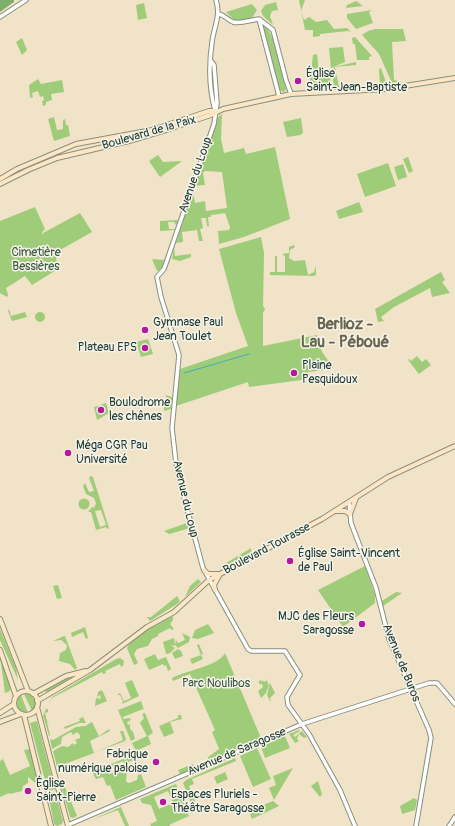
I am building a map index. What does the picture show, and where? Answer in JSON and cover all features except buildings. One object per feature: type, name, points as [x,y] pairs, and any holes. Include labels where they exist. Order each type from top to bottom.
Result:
[{"type":"main road","name":"Boulevard de la Paix","points":[[80,145],[152,130],[209,111],[215,111],[279,96],[291,94],[386,89],[455,78]]},
{"type":"main road","name":"Boulevard de la Paix","points":[[82,151],[129,141],[166,130],[211,115],[215,111]]},
{"type":"main road","points":[[0,178],[17,169],[74,146],[80,145],[82,151],[79,153],[42,164],[0,184]]},
{"type":"main road","points":[[74,146],[73,150],[75,153]]},
{"type":"main road","name":"Boulevard Tourasse","points":[[37,701],[90,670],[141,631],[174,612],[209,580],[336,511],[388,477],[455,446]]},
{"type":"main road","points":[[336,511],[345,511],[350,514],[356,497]]},
{"type":"main road","points":[[204,570],[212,575],[220,574]]},
{"type":"main road","points":[[215,590],[214,585],[220,574]]},
{"type":"main road","points":[[0,619],[28,692]]},
{"type":"main road","points":[[0,650],[16,696],[14,704],[17,710],[22,714],[51,826]]},
{"type":"main road","name":"Boulevard Tourasse","points":[[33,694],[66,676],[90,670]]},
{"type":"main road","points":[[16,696],[22,692],[28,692],[33,694],[37,701],[37,707],[68,826]]},
{"type":"main road","points":[[0,713],[14,704]]},
{"type":"main road","points":[[0,722],[22,714],[31,713],[37,707]]},
{"type":"street","points":[[0,17],[26,0]]},
{"type":"street","points":[[216,0],[219,14],[224,15],[231,21],[237,23],[259,19],[273,30],[291,94]]},
{"type":"street","name":"Avenue du Loup","points":[[219,14],[212,39],[211,61],[214,65],[217,103],[214,124],[166,264],[158,277],[161,297],[179,355],[172,419],[176,463],[204,570],[248,649],[251,651],[285,651],[300,675],[287,697],[288,704],[302,724],[340,790],[355,826]]},
{"type":"street","points":[[259,19],[279,96]]},
{"type":"street","name":"Avenue de Buros","points":[[349,502],[350,514],[358,542],[376,588],[389,640],[429,730],[431,738],[416,826]]},
{"type":"street","name":"Avenue de Saragosse","points":[[68,826],[302,724],[429,682],[437,683],[455,704]]},
{"type":"street","points":[[449,826],[455,817]]},
{"type":"green space","points":[[0,0],[14,0],[14,2],[0,12]]},
{"type":"green space","points":[[299,0],[305,0],[301,11]]},
{"type":"green space","points":[[356,1],[363,6],[346,8],[347,5]]},
{"type":"green space","points":[[276,2],[278,10],[272,11],[270,16],[273,25],[263,16],[261,11],[265,5]]},
{"type":"green space","points":[[144,3],[147,18],[138,20],[136,5]]},
{"type":"green space","points":[[252,4],[257,10],[252,18],[235,21],[226,12]]},
{"type":"green space","points":[[372,10],[369,12],[373,23],[356,29],[347,18],[347,14]]},
{"type":"green space","points":[[302,12],[304,20],[309,17],[316,22],[327,20],[334,29],[347,28],[351,32],[320,34],[320,36],[313,37],[313,30],[305,30]]},
{"type":"green space","points":[[261,24],[271,34],[278,53],[286,89],[284,92],[279,90]]},
{"type":"green space","points":[[375,29],[403,29],[406,41],[392,42],[394,80],[402,82],[392,83],[379,54],[362,35]]},
{"type":"green space","points":[[355,37],[372,56],[369,57],[369,60],[357,60],[355,44],[353,44],[352,38]]},
{"type":"green space","points":[[22,38],[27,50],[22,55],[16,42]]},
{"type":"green space","points":[[343,47],[345,62],[331,68],[329,48]]},
{"type":"green space","points":[[317,54],[320,70],[330,75],[331,87],[309,89],[313,55]]},
{"type":"green space","points":[[356,62],[356,65],[335,67],[339,87],[334,87],[332,72],[334,67]]},
{"type":"green space","points":[[381,68],[387,85],[383,87],[380,85],[379,69]]},
{"type":"green space","points":[[38,79],[41,84],[62,80],[64,92],[51,94],[52,100],[46,102],[46,105],[43,106],[43,96],[40,97],[38,91],[32,93],[33,97],[30,98],[29,85]]},
{"type":"green space","points":[[222,114],[221,139],[224,153],[244,148],[246,154],[275,147],[290,219],[244,237],[219,244],[218,231],[229,230],[230,227],[225,213],[211,215],[211,217],[208,217],[209,226],[207,226],[206,218],[201,218],[203,228],[200,229],[203,241],[199,241],[197,230],[182,232],[183,242],[176,243],[193,192],[195,203],[205,201],[206,211],[227,208],[222,172],[205,171],[203,173],[205,185],[194,186],[217,118]]},
{"type":"green space","points":[[54,117],[57,130],[63,129],[63,120],[65,119],[70,136],[54,141],[48,119]]},
{"type":"green space","points":[[301,118],[303,133],[300,135],[287,137],[283,122]]},
{"type":"green space","points":[[158,155],[163,162],[182,161],[160,177],[149,161]]},
{"type":"green space","points":[[408,157],[413,171],[409,173],[403,159]]},
{"type":"green space","points":[[388,163],[396,186],[365,197],[357,174]]},
{"type":"green space","points":[[403,164],[407,177],[398,180],[394,167]]},
{"type":"green space","points":[[359,202],[363,212],[339,219],[336,211]]},
{"type":"green space","name":"Cimetière Bessières","points":[[35,207],[45,229],[42,232],[43,236],[43,233],[80,213],[92,232],[53,254],[56,257],[58,269],[32,285],[25,276],[6,288],[8,295],[7,297],[0,293],[0,221]]},
{"type":"green space","points":[[178,220],[176,225],[174,222],[168,222],[169,229],[174,229],[175,226],[174,230],[160,231],[160,221]]},
{"type":"green space","points":[[261,237],[264,253],[263,306],[265,309],[263,313],[263,346],[317,335],[322,352],[333,366],[332,369],[308,372],[309,379],[249,387],[248,382],[176,406],[180,369],[248,346],[236,313],[219,249]]},
{"type":"green space","points":[[294,245],[295,247],[290,250],[289,258],[294,261],[305,260],[308,275],[314,272],[316,266],[316,275],[314,276],[270,275],[270,272],[275,272],[275,256],[277,256],[277,272],[285,272],[285,256],[282,254],[289,253],[289,247]]},
{"type":"green space","points":[[174,247],[175,256],[191,254],[191,257],[180,261],[172,259]]},
{"type":"green space","points":[[152,259],[164,260],[162,269],[157,271]]},
{"type":"green space","points":[[441,272],[445,280],[442,282],[450,293],[432,297],[430,288],[394,307],[381,317],[384,321],[378,322],[375,309]]},
{"type":"green space","points":[[9,309],[11,316],[25,312],[27,317],[12,321],[8,311]]},
{"type":"green space","points":[[38,312],[42,312],[44,313],[44,321],[38,322],[35,319],[35,315]]},
{"type":"green space","name":"Plateau EPS","points":[[148,339],[153,354],[141,357],[136,342]]},
{"type":"green space","points":[[417,356],[422,362],[426,359],[431,365],[419,374],[408,360],[409,359],[411,361]]},
{"type":"green space","points":[[165,395],[172,397],[171,409],[164,411],[164,403],[167,398]]},
{"type":"green space","name":"Boulodrome les chênes","points":[[106,403],[109,413],[97,420],[94,407]]},
{"type":"green space","points":[[90,476],[93,477],[109,528],[107,529],[106,527],[96,530],[91,512],[88,512],[92,507],[94,508],[96,503],[94,498],[86,494],[83,486],[85,483],[89,492],[94,491],[89,478]],"holes":[[[101,510],[106,525],[100,527],[95,511]]]},
{"type":"green space","points":[[84,498],[88,500],[90,504],[88,508],[84,510],[80,508],[78,504],[80,500]]},
{"type":"green space","points":[[187,523],[190,528],[169,534],[164,531]]},
{"type":"green space","points":[[251,548],[251,552],[226,566],[223,565]]},
{"type":"green space","points":[[365,566],[375,595],[375,603],[343,627],[318,590]]},
{"type":"green space","points":[[198,579],[201,582],[185,597],[190,586]]},
{"type":"green space","points":[[58,585],[62,598],[57,599],[53,586]]},
{"type":"green space","points":[[396,592],[402,593],[383,606],[382,601]]},
{"type":"green space","points":[[177,596],[180,601],[177,604],[150,621],[147,617],[151,617]]},
{"type":"green space","points":[[173,616],[173,620],[170,624],[174,629],[171,630],[170,628],[158,634],[158,636],[152,639],[148,646],[137,649],[134,654],[138,663],[134,665],[127,648],[129,644],[150,628]]},
{"type":"green space","points":[[208,624],[214,633],[198,639],[192,638],[195,630]]},
{"type":"green space","points":[[85,627],[88,638],[86,639],[83,632],[72,637],[71,633]]},
{"type":"green space","points":[[0,629],[16,668],[18,680],[0,640]]},
{"type":"green space","points":[[182,633],[190,637],[189,642],[178,648],[175,645],[176,640],[178,643],[185,640]]},
{"type":"green space","points":[[64,636],[77,668],[75,670],[70,664],[59,661],[60,653],[66,650],[67,645],[61,640],[53,641]]},
{"type":"green space","points":[[174,638],[175,646],[170,645],[175,648],[170,653],[166,654],[163,642]]},
{"type":"green space","points":[[199,644],[203,654],[201,655],[197,645]]},
{"type":"green space","points":[[178,649],[181,651],[183,656],[175,659],[172,653]]},
{"type":"green space","name":"Parc Noulibos","points":[[225,653],[261,738],[209,761],[208,757],[219,749],[212,732],[215,730],[190,674],[173,681],[172,678],[209,665],[221,658]]},
{"type":"green space","points":[[155,654],[158,660],[166,657],[171,669],[168,671],[166,665],[164,666],[163,664],[149,670],[144,659]]},
{"type":"green space","points":[[201,655],[203,659],[192,664],[190,659]]},
{"type":"green space","points":[[0,656],[11,687],[10,691],[5,693]]},
{"type":"green space","points":[[120,658],[124,661],[123,666],[121,667],[120,664],[105,671],[106,673],[103,674],[102,672],[52,698],[47,707],[52,697]]},
{"type":"green space","points":[[78,675],[47,694],[45,690],[67,678]]},
{"type":"green space","points":[[266,679],[269,685],[266,693],[261,698],[258,691],[263,687],[262,684],[259,684],[259,681],[261,680],[262,683],[262,680],[264,682]]},
{"type":"green space","points":[[132,680],[139,696],[122,704],[123,701],[120,695],[117,695],[120,693],[124,701],[131,698],[125,683]]},
{"type":"green space","points":[[270,683],[275,693],[270,698],[271,703],[267,695]]},
{"type":"green space","points":[[102,690],[107,701],[95,706],[96,698],[101,699],[100,695],[97,697],[98,692]]},
{"type":"green space","points":[[28,693],[35,700],[36,706],[32,711],[24,694]]},
{"type":"green space","points":[[21,695],[28,713],[21,712],[17,706],[17,700]]},
{"type":"green space","points":[[141,701],[144,710],[143,709],[123,717],[123,719],[130,718],[131,720],[127,722],[128,725],[130,724],[130,729],[133,732],[135,739],[131,741],[118,710]]},
{"type":"green space","points":[[46,709],[48,709],[48,712],[45,713],[47,721],[49,721],[47,722],[49,736],[43,716]]},
{"type":"green space","points":[[145,713],[153,733],[148,736],[151,744],[136,751],[132,743],[147,736],[140,723],[144,718],[142,714]]},
{"type":"green space","points":[[178,715],[181,715],[182,719],[170,722],[174,733],[164,737],[159,726],[178,718]]},
{"type":"green space","points":[[83,717],[86,723],[79,723],[65,729],[64,727],[80,721],[79,719]]},
{"type":"green space","points":[[37,721],[55,789],[48,792],[30,723]]},
{"type":"green space","points":[[92,722],[99,736],[109,729],[110,731],[90,741],[94,753],[57,767],[53,751],[62,746],[68,747],[73,743],[74,745],[77,743],[75,740],[80,738],[80,735],[77,732],[73,735],[71,732],[62,737],[61,744],[52,749],[50,739],[53,740],[76,727],[85,726]]},
{"type":"green space","points":[[299,730],[300,731],[293,735],[295,737],[302,731],[307,737],[304,738],[299,734],[297,739],[299,741],[295,743],[289,734]]},
{"type":"green space","points":[[120,731],[123,731],[126,739],[125,741],[96,752],[123,740]]},
{"type":"green space","points":[[286,735],[285,736],[290,748],[265,758],[261,747]]},
{"type":"green space","points":[[257,748],[271,779],[253,787],[240,756]]},
{"type":"green space","points":[[30,749],[39,786],[28,777],[28,783],[23,786],[22,791],[9,793],[0,797],[0,761],[3,759],[10,775],[30,766],[24,750]]},
{"type":"green space","points":[[131,754],[133,760],[124,764],[123,761],[108,768],[110,774],[126,768],[123,773],[124,774],[131,766],[135,772],[134,773],[131,770],[127,771],[126,782],[129,783],[137,780],[138,775],[141,774],[146,787],[116,800],[110,785],[107,786],[103,777],[96,779],[92,772],[128,757],[128,755]]},
{"type":"green space","points":[[235,758],[236,761],[192,779],[194,784],[189,786],[195,801],[191,803],[183,783],[186,780]]},
{"type":"green space","points":[[193,764],[195,767],[180,774],[178,770]]},
{"type":"green space","points":[[293,768],[274,800],[269,788],[276,785],[273,776]]},
{"type":"green space","points":[[225,772],[228,779],[217,784],[214,777]]},
{"type":"green space","points":[[318,781],[322,794],[320,797],[311,786]]},
{"type":"green space","points":[[176,784],[189,816],[169,826],[151,826],[150,824],[157,821],[151,805],[142,803],[140,799]],"holes":[[[168,791],[173,803],[159,809],[154,797]]]},
{"type":"green space","points":[[65,787],[77,816],[73,818],[70,817],[62,789]]},
{"type":"green space","points":[[56,795],[63,821],[62,824],[57,826],[54,824],[49,798]]},
{"type":"green space","points":[[414,798],[417,800],[415,810],[402,814],[400,806]]},
{"type":"green space","points":[[273,801],[279,806],[252,819],[249,811]]},
{"type":"green space","points":[[121,807],[129,826],[125,826],[118,810],[91,820]]},
{"type":"waterway","points":[[184,373],[249,354]]},
{"type":"place","name":"Église Saint-Jean-Baptiste","points":[[298,81]]},
{"type":"place","name":"Gymnase Paul Jean Toulet","points":[[145,330]]},
{"type":"place","name":"Plateau EPS","points":[[145,348]]},
{"type":"place","name":"Plaine Pesquidoux","points":[[294,373]]},
{"type":"place","name":"Boulodrome les chênes","points":[[101,410]]},
{"type":"place","name":"Méga CGR Pau Université","points":[[68,453]]},
{"type":"place","name":"Église Saint-Vincent de Paul","points":[[290,561]]},
{"type":"place","name":"MJC des Fleurs Saragosse","points":[[362,624]]},
{"type":"place","name":"Fabrique numérique paloise","points":[[156,762]]},
{"type":"place","name":"Église Saint-Pierre","points":[[28,791]]},
{"type":"place","name":"Espaces Pluriels - Théâtre Saragosse","points":[[163,802]]},
{"type":"district","name":"Berlioz - Lau - Péboué","points":[[345,334]]}]
